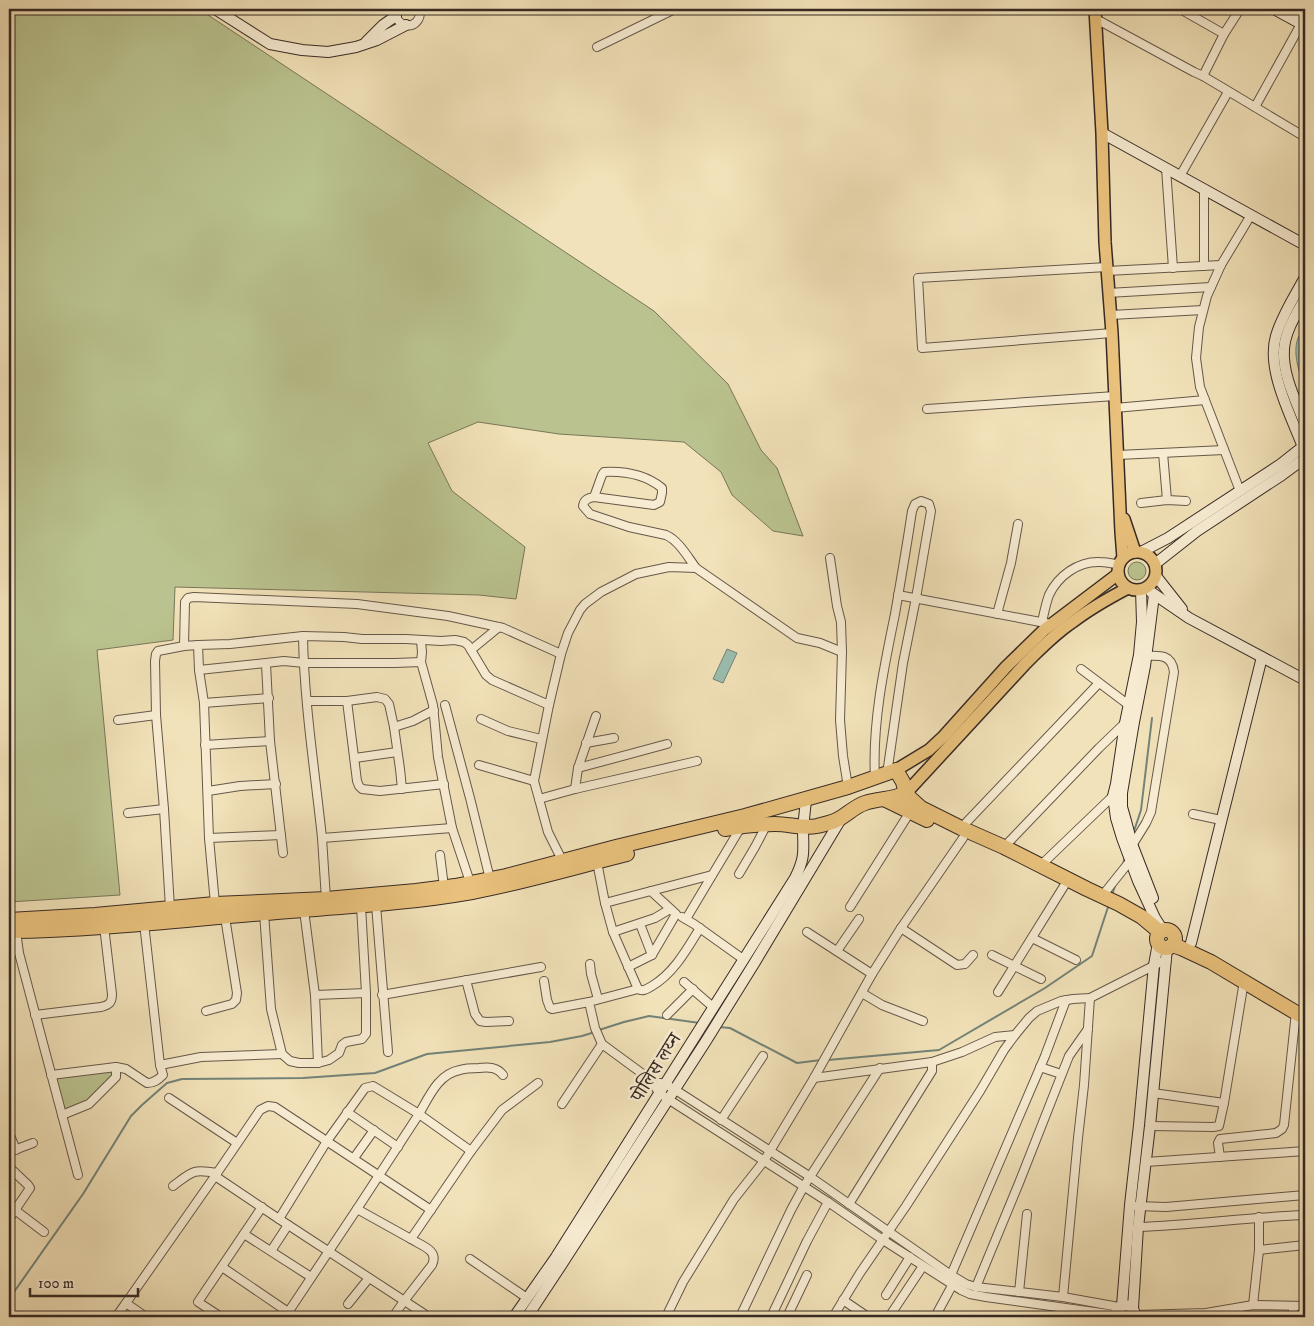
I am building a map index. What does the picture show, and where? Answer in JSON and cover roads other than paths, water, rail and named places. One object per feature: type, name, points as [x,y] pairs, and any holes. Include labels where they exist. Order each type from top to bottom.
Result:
[{"type":"highway","points":[[11,927],[104,926],[144,923],[376,905],[473,892],[516,883],[565,866],[806,800],[886,774],[903,782],[906,793],[921,808],[962,833],[1064,886],[1128,916],[1165,940],[1196,954],[1302,1013]]},
{"type":"highway","points":[[11,927],[95,915],[170,908],[326,899],[444,887],[597,862],[656,846],[740,827],[767,824],[803,828],[818,826],[841,818],[863,804],[895,798],[906,793]]},
{"type":"highway","points":[[886,800],[962,833],[1004,847],[1132,911],[1146,920],[1165,940],[1191,943],[1302,1013]]},
{"type":"main road","points":[[886,774],[929,750],[937,743],[1047,623],[1120,565],[1128,554],[1138,552],[1152,559],[1155,570],[1154,581],[1147,591],[1128,588],[1120,580],[1120,565],[1120,511],[1118,455],[1112,333],[1108,293],[1096,14]]},
{"type":"main road","points":[[1120,511],[1138,552]]},
{"type":"main road","points":[[906,793],[1047,642],[1078,618],[1128,588]]},
{"type":"street","points":[[215,9],[270,44],[302,50],[328,52],[356,47],[413,24],[417,22],[420,16],[420,9]]},
{"type":"street","points":[[597,47],[675,9]]},
{"type":"street","points":[[1180,9],[1224,34]]},
{"type":"street","points":[[1203,76],[1224,34],[1240,9]]},
{"type":"street","points":[[1274,9],[1304,22]]},
{"type":"street","points":[[1293,9],[1304,22]]},
{"type":"street","points":[[363,44],[396,12]]},
{"type":"street","points":[[396,12],[398,21],[406,26]]},
{"type":"street","points":[[1096,14],[1305,137]]},
{"type":"street","points":[[1256,107],[1304,22]]},
{"type":"street","points":[[1180,176],[1228,92]]},
{"type":"street","points":[[1102,133],[1305,245]]},
{"type":"street","points":[[1166,168],[1173,268]]},
{"type":"street","points":[[1204,190],[1204,266]]},
{"type":"street","points":[[1240,491],[1200,386],[1196,358],[1199,327],[1207,296],[1221,266],[1251,215]]},
{"type":"street","points":[[1112,333],[922,348],[918,278],[1107,269],[1221,266]]},
{"type":"street","points":[[1138,552],[1168,538],[1304,446],[1278,380],[1274,349],[1276,336],[1284,316],[1305,277]]},
{"type":"street","points":[[1108,293],[1211,287]]},
{"type":"street","points":[[1305,298],[1293,320],[1284,349],[1288,378],[1305,424]]},
{"type":"street","points":[[1110,314],[1203,310]]},
{"type":"street","points":[[928,409],[1115,396]]},
{"type":"street","points":[[1115,408],[1205,400]]},
{"type":"street","points":[[1118,455],[1224,450]]},
{"type":"street","points":[[1163,453],[1167,500]]},
{"type":"street","points":[[1189,618],[1155,570],[1197,530],[1305,458]]},
{"type":"street","points":[[594,496],[604,472],[619,471],[653,482],[662,488],[660,502],[654,505],[594,496],[586,499],[583,506],[590,514],[629,527],[671,537],[696,568],[797,638],[820,643],[842,652]]},
{"type":"street","points":[[1141,503],[1167,500],[1186,501]]},
{"type":"street","points":[[921,501],[929,504],[931,511],[903,663],[886,774],[874,764],[876,729],[885,661],[912,511],[916,504],[921,501]]},
{"type":"street","points":[[997,614],[1012,563],[1018,524]]},
{"type":"street","points":[[830,558],[841,622],[840,720],[848,787]]},
{"type":"street","points":[[898,594],[1047,623],[1049,596],[1068,572],[1077,566],[1088,563],[1099,562],[1120,565]]},
{"type":"street","points":[[565,866],[548,832],[534,781],[541,739],[561,654],[568,633],[585,604],[601,592],[636,574],[669,567],[696,568]]},
{"type":"street","points":[[1147,591],[1189,618],[1305,680]]},
{"type":"street","points":[[1118,1311],[1139,1125],[1154,965],[1165,940],[1155,918],[1130,848],[1122,807],[1122,793],[1146,656],[1147,591]]},
{"type":"street","points":[[1135,1313],[1138,1227],[1150,1126],[1165,940],[1158,913],[1116,818],[1113,796],[1137,665],[1142,611],[1147,591]]},
{"type":"street","points":[[184,646],[185,602],[188,598],[194,597],[357,604],[448,616],[499,626],[561,654]]},
{"type":"street","points":[[471,650],[499,626]]},
{"type":"street","points":[[170,908],[156,715],[155,661],[158,651],[184,646],[230,644],[303,636],[441,642],[455,640],[464,642],[486,675],[492,680],[549,705]]},
{"type":"street","points":[[303,636],[326,899]]},
{"type":"street","points":[[421,641],[422,652],[420,662],[434,710],[438,756],[452,828],[470,882]]},
{"type":"street","points":[[198,645],[199,670],[204,703],[209,838],[215,904]]},
{"type":"street","points":[[1102,896],[1151,812],[1174,672],[1173,665],[1165,657],[1146,656]]},
{"type":"street","points":[[1191,943],[1262,657]]},
{"type":"street","points":[[199,670],[284,661],[304,663],[420,662]]},
{"type":"street","points":[[266,664],[270,741],[283,853]]},
{"type":"street","points":[[1082,670],[1130,706]]},
{"type":"street","points":[[666,1317],[683,1282],[734,1199],[764,1161],[816,1075],[872,974],[962,833],[1099,683]]},
{"type":"street","points":[[308,701],[348,701],[377,697],[385,699],[389,704],[394,727],[402,789]]},
{"type":"street","points":[[204,703],[269,698]]},
{"type":"street","points":[[348,701],[357,781],[362,789],[380,791],[444,784]]},
{"type":"street","points":[[444,705],[490,879]]},
{"type":"street","points":[[394,727],[434,710]]},
{"type":"street","points":[[118,720],[156,715]]},
{"type":"street","points":[[575,789],[578,768],[596,716]]},
{"type":"street","points":[[481,719],[508,731],[541,739]]},
{"type":"street","points":[[1004,847],[1125,723]]},
{"type":"street","points":[[586,743],[614,738]]},
{"type":"street","points":[[205,745],[270,741]]},
{"type":"street","points":[[578,768],[667,744]]},
{"type":"street","points":[[355,758],[397,752]]},
{"type":"street","points":[[539,799],[697,761]]},
{"type":"street","points":[[479,765],[534,781]]},
{"type":"street","points":[[208,791],[240,786],[276,784]]},
{"type":"street","points":[[1040,866],[1113,796]]},
{"type":"street","name":"पोलिस लय्न","points":[[514,1317],[666,1091],[695,1035],[795,878],[802,865],[806,800]]},
{"type":"street","points":[[128,813],[164,809]]},
{"type":"street","points":[[850,907],[910,812]]},
{"type":"street","points":[[1193,814],[1221,820]]},
{"type":"street","points":[[527,1317],[562,1264],[666,1091],[706,1041],[841,818]]},
{"type":"street","points":[[739,874],[767,824]]},
{"type":"street","points":[[686,919],[740,827]]},
{"type":"street","points":[[322,838],[452,828]]},
{"type":"street","points":[[209,838],[281,834]]},
{"type":"street","points":[[440,855],[444,887]]},
{"type":"street","points":[[597,862],[613,932],[638,989]]},
{"type":"street","points":[[605,903],[712,875]]},
{"type":"street","points":[[998,992],[1064,886]]},
{"type":"street","points":[[651,891],[673,911],[700,928],[743,960]]},
{"type":"street","points":[[376,905],[388,1052]]},
{"type":"street","points":[[264,913],[271,1009],[282,1054],[290,1062],[318,1063],[329,1060],[338,1053],[346,1042],[362,1039],[366,1034],[366,993],[361,906]]},
{"type":"street","points":[[304,910],[315,994],[318,1063]]},
{"type":"street","points":[[613,932],[673,911]]},
{"type":"street","points":[[628,967],[652,955],[673,911]]},
{"type":"street","points":[[206,1011],[232,1004],[236,1000],[237,993],[224,916]]},
{"type":"street","points":[[837,951],[859,919]]},
{"type":"street","points":[[51,1074],[116,1067],[126,1069],[147,1083],[155,1082],[162,1075],[144,923]]},
{"type":"street","points":[[640,924],[652,955]]},
{"type":"street","points":[[35,1015],[101,1007],[110,1004],[112,994],[104,926]]},
{"type":"street","points":[[11,927],[78,1175]]},
{"type":"street","points":[[544,981],[550,1008],[589,1002],[638,989],[643,991],[664,977],[676,965],[700,928]]},
{"type":"street","points":[[901,928],[958,965],[966,964],[973,955]]},
{"type":"street","points":[[807,932],[872,974]]},
{"type":"street","points":[[1032,938],[1076,960]]},
{"type":"street","points":[[833,1317],[980,1091],[1004,1050],[1029,1018],[1037,1011],[1048,1006],[1070,999],[1088,999],[1154,965],[1165,940]]},
{"type":"street","points":[[992,955],[1042,979]]},
{"type":"street","points":[[590,964],[598,1000]]},
{"type":"street","points":[[382,995],[541,967]]},
{"type":"street","points":[[466,980],[475,1014],[480,1021],[509,1021]]},
{"type":"street","points":[[1150,1126],[1216,1127],[1220,1123],[1244,981]]},
{"type":"street","points":[[684,982],[712,1009]]},
{"type":"street","points":[[667,1015],[693,989]]},
{"type":"street","points":[[315,994],[366,993]]},
{"type":"street","points":[[862,993],[882,1005],[923,1020]]},
{"type":"street","points":[[936,1317],[1070,999]]},
{"type":"street","points":[[1063,1297],[1089,1028],[1088,999]]},
{"type":"street","points":[[589,1002],[595,1028],[601,1043],[764,1161],[923,1266],[976,1287],[1063,1297],[1118,1311]]},
{"type":"street","points":[[1220,1157],[1218,1143],[1220,1139],[1276,1133],[1282,1129],[1302,1013]]},
{"type":"street","points":[[976,1287],[1019,1183],[1059,1074],[1089,1028]]},
{"type":"street","points":[[816,1075],[932,1062],[962,1052],[995,1037],[1015,1035]]},
{"type":"street","points":[[562,1104],[601,1043]]},
{"type":"street","points":[[160,1065],[201,1056],[282,1054]]},
{"type":"street","points":[[721,1120],[763,1056]]},
{"type":"street","points":[[849,1204],[932,1071],[932,1062]]},
{"type":"street","points":[[62,1115],[89,1104],[116,1077],[116,1067]]},
{"type":"street","points":[[222,1267],[286,1314],[357,1209],[440,1080],[459,1070],[489,1067],[500,1071],[503,1075]]},
{"type":"street","points":[[740,1317],[804,1186],[880,1068]]},
{"type":"street","points":[[1042,1068],[1059,1074]]},
{"type":"street","points":[[411,1239],[471,1151],[502,1110],[538,1083]]},
{"type":"street","points":[[279,1219],[346,1112],[365,1088],[373,1086],[419,1114],[471,1151]]},
{"type":"street","points":[[666,1091],[721,1120],[810,1176],[888,1231],[953,1279],[970,1294],[1118,1311],[1126,1305],[1135,1313],[1206,1313],[1253,1306],[1305,1306]]},
{"type":"street","points":[[1153,1093],[1224,1103]]},
{"type":"street","points":[[169,1098],[237,1143]]},
{"type":"street","points":[[116,1317],[260,1110],[268,1106],[275,1107],[431,1210]]},
{"type":"street","points":[[346,1112],[398,1146]]},
{"type":"street","points":[[354,1158],[374,1130]]},
{"type":"street","points":[[9,1133],[12,1151],[33,1143]]},
{"type":"street","points":[[1146,1162],[1305,1151]]},
{"type":"street","points":[[9,1167],[30,1188],[9,1219]]},
{"type":"street","points":[[173,1186],[189,1173],[199,1170],[216,1174],[262,1208],[429,1317]]},
{"type":"street","points":[[1130,1205],[1166,1206],[1305,1195]]},
{"type":"street","points":[[807,1275],[786,1317],[772,1314],[828,1202]]},
{"type":"street","points":[[9,1204],[44,1232]]},
{"type":"street","points":[[221,1317],[198,1302],[262,1208]]},
{"type":"street","points":[[357,1209],[411,1239],[432,1252],[434,1256],[432,1265],[393,1317]]},
{"type":"street","points":[[1019,1292],[1027,1214]]},
{"type":"street","points":[[1138,1227],[1305,1215]]},
{"type":"street","points":[[1253,1306],[1259,1250],[1259,1217]]},
{"type":"street","points":[[271,1251],[288,1225]]},
{"type":"street","points":[[244,1234],[311,1277]]},
{"type":"street","points":[[1259,1250],[1305,1245]]},
{"type":"street","points":[[886,1295],[910,1257]]},
{"type":"street","points":[[470,1259],[527,1298]]},
{"type":"street","points":[[889,1317],[923,1266]]},
{"type":"street","points":[[348,1304],[369,1278]]},
{"type":"street","points":[[843,1300],[868,1317]]},
{"type":"street","points":[[126,1303],[146,1317]]},
{"type":"street","points":[[1292,1317],[1293,1307]]},
{"type":"waterway","points":[[1134,831],[1141,810],[1152,718]]},
{"type":"waterway","points":[[1122,867],[1125,857]]},
{"type":"waterway","points":[[1112,895],[1116,883]]},
{"type":"waterway","points":[[828,1060],[939,1050],[1045,988],[1092,956],[1109,904]]},
{"type":"waterway","points":[[599,1030],[649,1016],[700,1023]]},
{"type":"waterway","points":[[719,1027],[730,1028],[797,1063],[821,1060]]},
{"type":"waterway","points":[[9,1299],[83,1194],[131,1116],[167,1083],[182,1079],[303,1078],[375,1073],[427,1054],[550,1042],[595,1032]]}]
